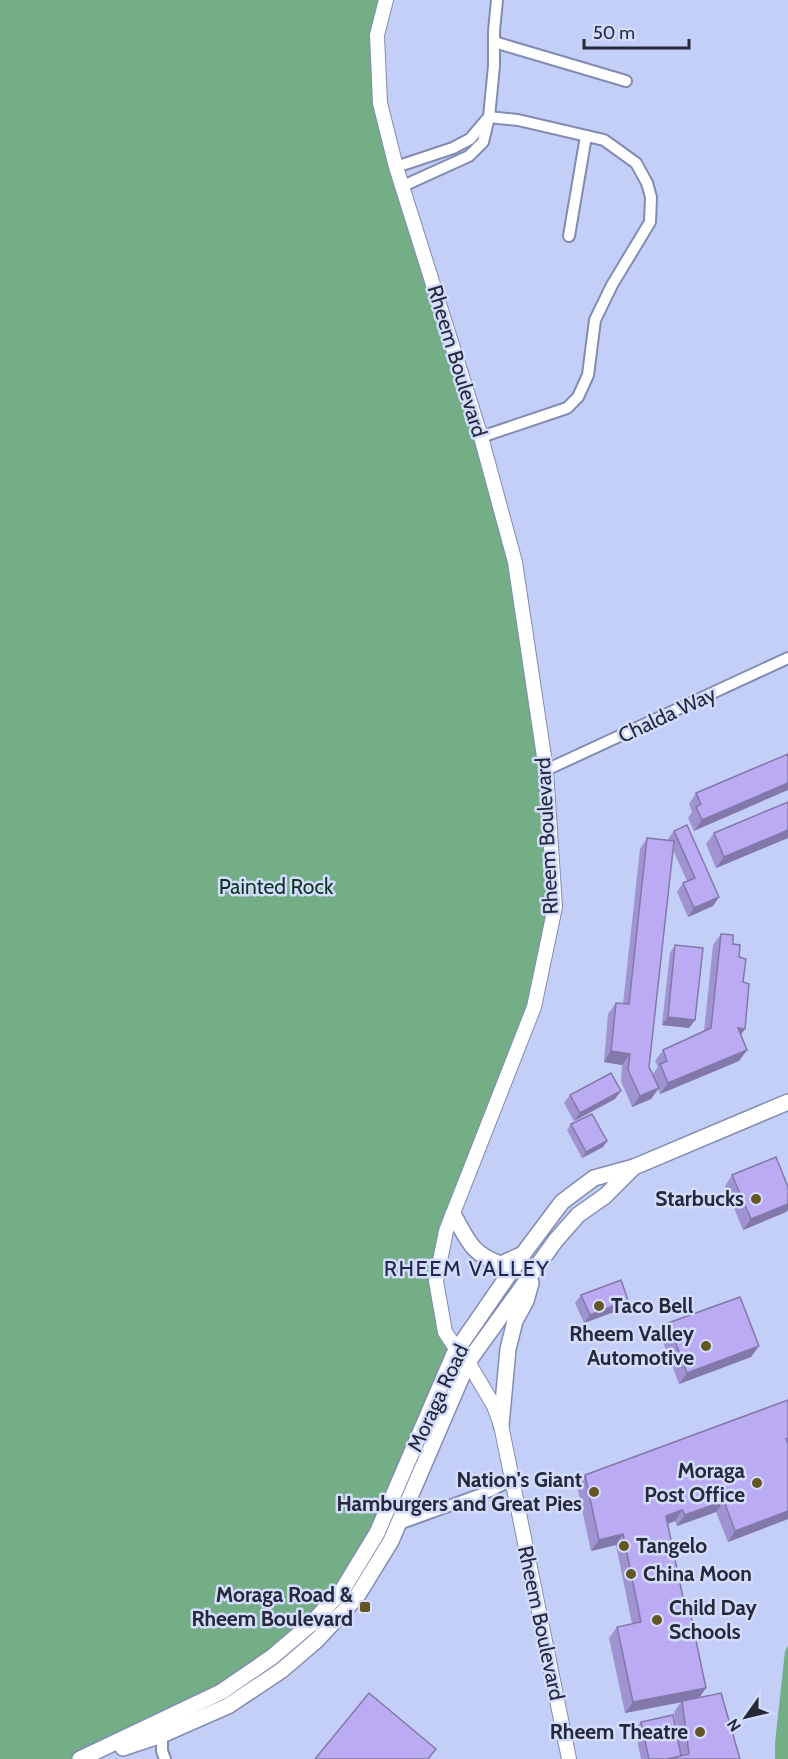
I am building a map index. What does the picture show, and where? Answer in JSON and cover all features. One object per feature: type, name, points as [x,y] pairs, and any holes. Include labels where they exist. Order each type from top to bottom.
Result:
[{"type":"main road","name":"Moraga Road","points":[[80,1759],[221,1692],[272,1657],[312,1623],[343,1588],[377,1533],[457,1350],[562,1202],[594,1178],[634,1167],[788,1102]]},
{"type":"main road","name":"Moraga Road","points":[[88,1759],[162,1734],[228,1706],[282,1670],[324,1635],[356,1598],[391,1541],[468,1362],[556,1240],[578,1215],[605,1196],[634,1167]]},
{"type":"main road","points":[[453,1214],[471,1246],[484,1259],[501,1264],[523,1254]]},
{"type":"main road","points":[[501,1425],[504,1408],[504,1377],[514,1321],[526,1301],[535,1269]]},
{"type":"street","name":"Rheem Boulevard","points":[[386,0],[378,35],[380,103],[396,167],[404,186],[481,437],[517,573],[546,770],[555,907],[534,1007],[446,1231],[436,1281],[445,1332],[468,1362],[494,1406],[501,1425],[569,1759]]},
{"type":"street","points":[[404,186],[469,156],[483,142],[489,117],[495,66],[497,0]]},
{"type":"street","points":[[494,42],[626,81]]},
{"type":"street","points":[[396,167],[453,148],[470,139],[489,117]]},
{"type":"street","points":[[481,437],[567,408],[578,397],[588,375],[595,320],[612,285],[650,222],[651,197],[647,183],[636,163],[604,140],[518,120],[489,117]]},
{"type":"street","points":[[569,236],[586,136]]},
{"type":"street","name":"Chalda Way","points":[[546,770],[788,658]]},
{"type":"street","points":[[399,1524],[490,1491],[511,1480]]},
{"type":"street","points":[[162,1734],[162,1751],[165,1759]]},
{"type":"green space","name":"Painted Rock","points":[[0,0],[386,0],[377,35],[380,103],[517,573],[555,907],[534,1007],[462,1194],[436,1281],[457,1350],[343,1589],[272,1657],[80,1759],[0,1759]]},
{"type":"green space","points":[[788,1646],[788,1759],[775,1759],[785,1651]]},
{"type":"building","points":[[788,754],[788,783],[702,820],[696,807],[701,804],[696,793]]},
{"type":"building","points":[[788,802],[788,830],[724,857],[714,833]]},
{"type":"building","points":[[687,825],[719,897],[694,908],[683,883],[695,878],[674,831]]},
{"type":"building","points":[[647,838],[674,841],[649,1067],[659,1088],[640,1096],[628,1070],[630,1054],[611,1051],[616,1003],[629,1004]]},
{"type":"building","points":[[721,934],[733,935],[733,944],[740,945],[739,957],[746,959],[743,982],[749,984],[745,1029],[738,1028],[747,1050],[668,1083],[660,1064],[667,1061],[663,1050],[711,1028]]},
{"type":"building","points":[[675,945],[703,948],[695,1020],[668,1017]]},
{"type":"building","points":[[611,1073],[621,1091],[580,1113],[570,1095]]},
{"type":"building","points":[[592,1114],[607,1141],[586,1152],[571,1124]]},
{"type":"building","name":"Starbucks","points":[[776,1157],[788,1187],[788,1204],[751,1219],[732,1175]]},
{"type":"building","points":[[621,1280],[628,1300],[590,1315],[581,1295]]},
{"type":"building","name":"Rheem Valley Automotive","points":[[740,1297],[759,1346],[687,1373],[668,1323]]},
{"type":"building","points":[[788,1400],[788,1438],[786,1439],[788,1444],[788,1511],[735,1531],[724,1501],[685,1515],[682,1510],[666,1516],[686,1612],[690,1612],[706,1688],[633,1702],[617,1627],[641,1622],[623,1534],[599,1540],[585,1475]]},
{"type":"building","points":[[369,1693],[436,1749],[428,1759],[315,1759]]},
{"type":"building","name":"Rheem Theatre","points":[[721,1693],[740,1759],[667,1759],[689,1754],[682,1701]]},
{"type":"building","points":[[673,1715],[681,1756],[649,1759],[641,1722]]},
{"type":"place","name":"Starbucks","points":[[756,1199]]},
{"type":"place","name":"Taco Bell","points":[[599,1306]]},
{"type":"place","name":"Rheem Valley Automotive","points":[[706,1346]]},
{"type":"place","name":"Moraga Post Office","points":[[757,1483]]},
{"type":"place","name":"Nation's Giant Hamburgers and Great Pies","points":[[594,1492]]},
{"type":"place","name":"Tangelo","points":[[624,1546]]},
{"type":"place","name":"China Moon","points":[[631,1574]]},
{"type":"place","name":"Moraga Road & Rheem Boulevard","points":[[365,1607]]},
{"type":"place","name":"Child Day Schools","points":[[657,1620]]},
{"type":"place","name":"Rheem Theatre","points":[[700,1732]]},
{"type":"district","name":"RHEEM VALLEY","points":[[467,1268]]}]
